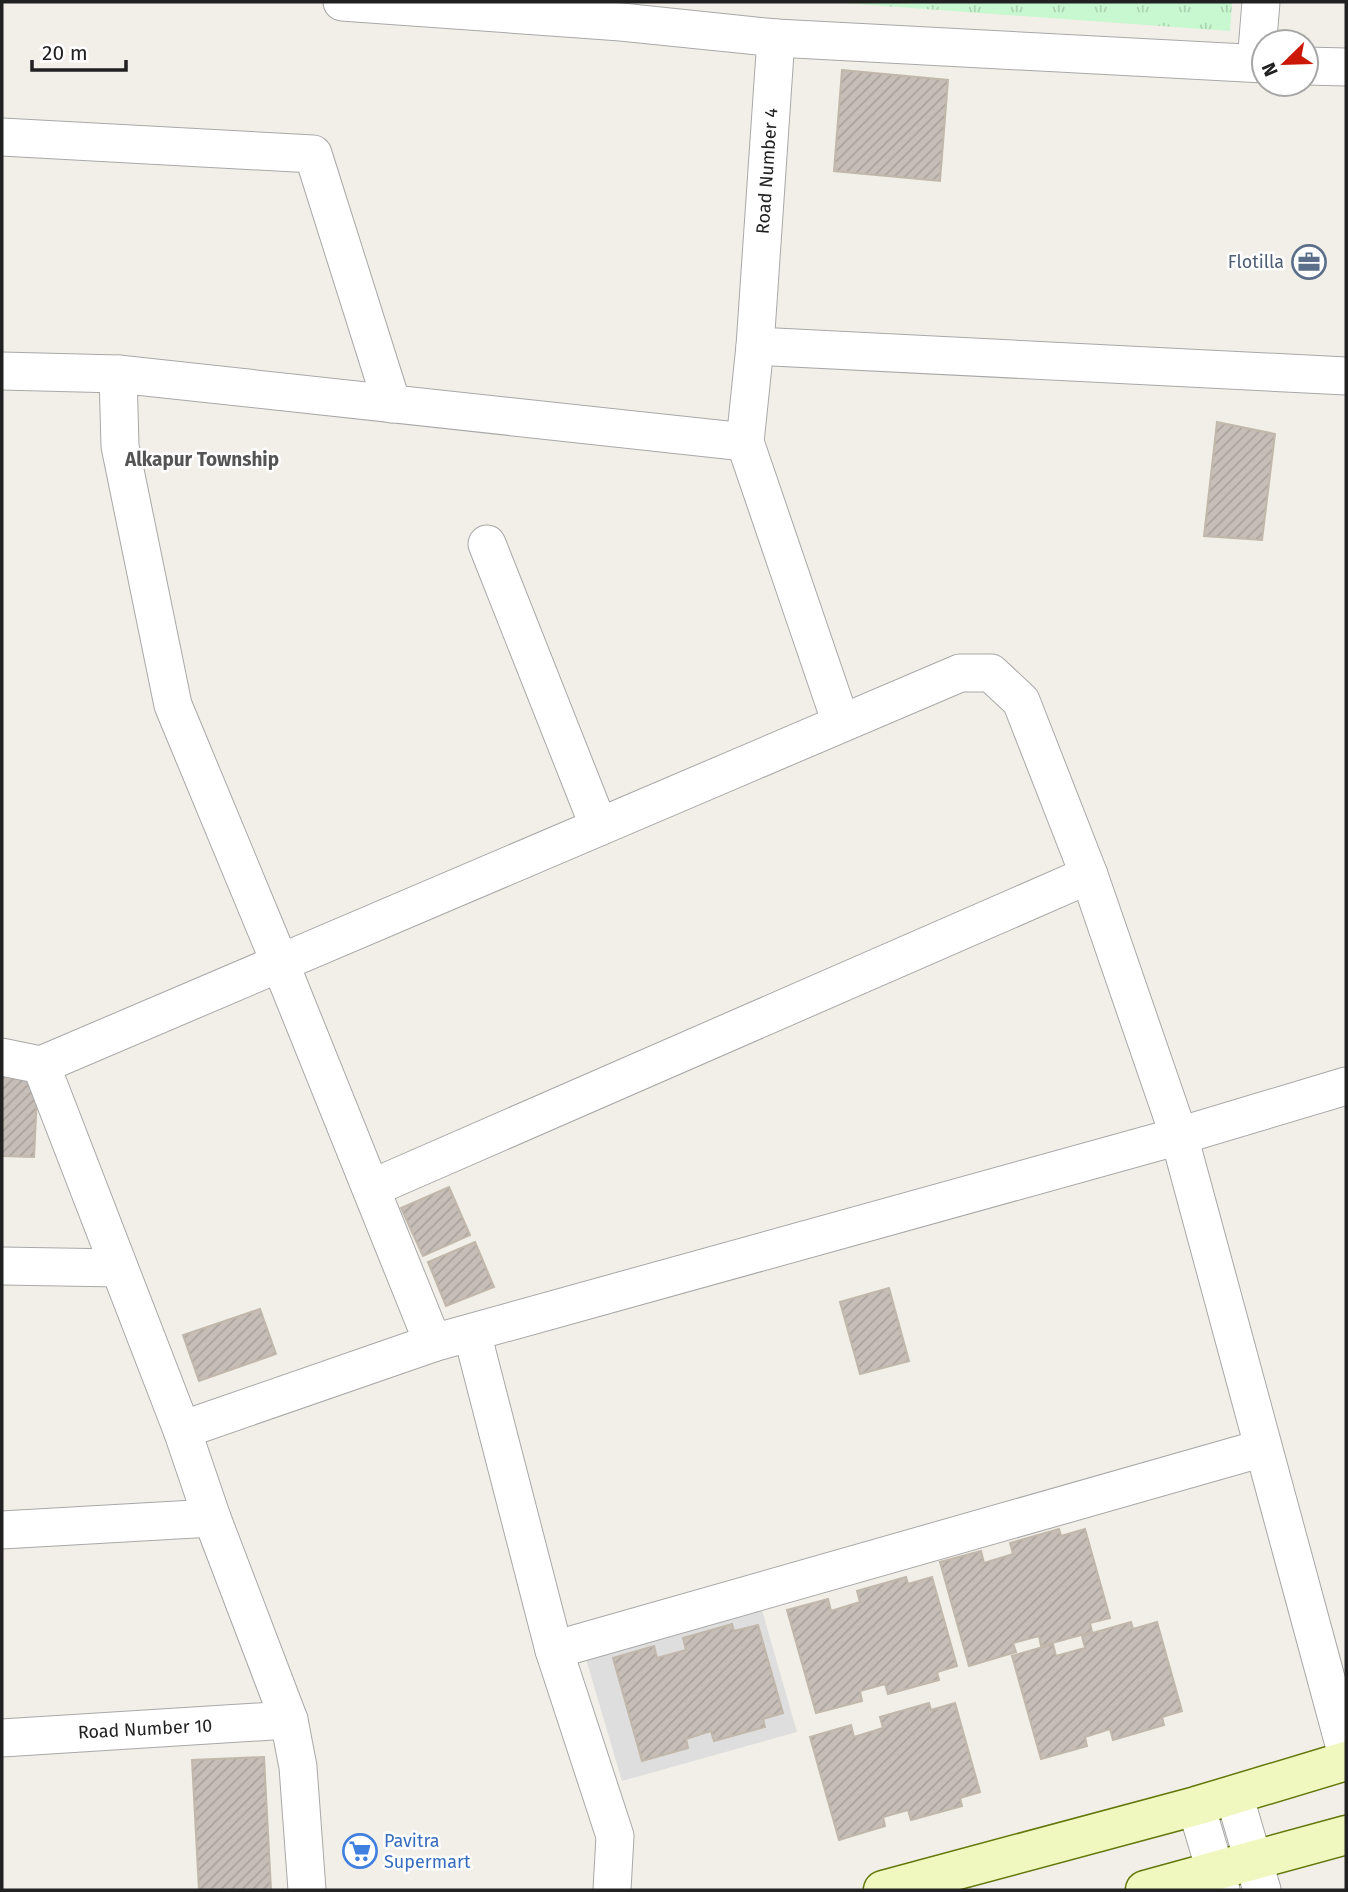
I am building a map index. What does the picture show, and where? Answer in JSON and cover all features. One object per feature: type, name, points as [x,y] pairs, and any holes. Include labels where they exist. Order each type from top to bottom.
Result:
[{"type":"street","points":[[342,2],[622,12],[776,38],[1250,62]]},
{"type":"street","points":[[1261,2],[1261,28]]},
{"type":"street","name":"Road Number 4","points":[[776,38],[755,346],[745,442],[841,723]]},
{"type":"street","points":[[1320,67],[1346,68]]},
{"type":"street","points":[[2,137],[313,154],[392,404]]},
{"type":"street","points":[[755,346],[1346,376]]},
{"type":"street","points":[[2,371],[118,374],[745,442]]},
{"type":"street","points":[[118,374],[120,446],[173,705],[433,1343]]},
{"type":"street","points":[[487,544],[599,827]]},
{"type":"street","points":[[2,1057],[41,1065],[960,673],[991,673],[1021,701],[1090,874],[1179,1136],[1346,1752]]},
{"type":"street","points":[[372,1188],[1090,874]]},
{"type":"street","points":[[41,1065],[182,1430],[212,1518],[289,1720],[298,1767],[307,1890]]},
{"type":"street","points":[[182,1430],[433,1343],[1179,1136],[1346,1086]]},
{"type":"street","points":[[2,1266],[118,1268]]},
{"type":"street","points":[[472,1333],[554,1650],[615,1836],[612,1890]]},
{"type":"street","points":[[554,1650],[1263,1448]]},
{"type":"street","points":[[2,1530],[212,1518]]},
{"type":"street","name":"Road Number 10","points":[[2,1738],[289,1720]]},
{"type":"street","points":[[883,1890],[1196,1806],[1346,1761]]},
{"type":"street","points":[[1234,1795],[1258,1876]]},
{"type":"street","points":[[1196,1806],[1218,1881]]},
{"type":"street","points":[[1145,1890],[1258,1876],[1346,1835]]},
{"type":"shaded area","points":[[762,1610],[797,1732],[622,1781],[586,1659]]},
{"type":"green space","points":[[829,2],[1232,2],[1230,31]]},
{"type":"building","points":[[842,70],[948,80],[940,181],[834,171]]},
{"type":"building","points":[[1217,422],[1275,434],[1262,540],[1204,536]]},
{"type":"building","points":[[2,1074],[38,1076],[34,1157],[2,1156]]},
{"type":"building","points":[[449,1187],[470,1235],[423,1256],[401,1208]]},
{"type":"building","points":[[475,1242],[494,1287],[446,1306],[428,1262]]},
{"type":"building","points":[[889,1288],[909,1361],[860,1374],[840,1302]]},
{"type":"building","points":[[260,1309],[276,1354],[199,1381],[183,1335]]},
{"type":"building","points":[[1059,1529],[1061,1536],[1085,1529],[1110,1618],[1090,1623],[1092,1632],[1041,1646],[1039,1636],[1013,1643],[1016,1652],[969,1666],[940,1562],[981,1551],[984,1563],[1013,1554],[1010,1543]]},
{"type":"building","points":[[906,1577],[908,1584],[932,1577],[957,1666],[937,1672],[939,1680],[888,1694],[885,1684],[860,1691],[862,1701],[816,1713],[787,1610],[828,1599],[831,1611],[860,1602],[857,1591]]},
{"type":"building","points":[[1131,1622],[1133,1629],[1157,1622],[1182,1711],[1162,1717],[1164,1725],[1113,1740],[1110,1729],[1085,1737],[1087,1746],[1041,1759],[1012,1656],[1053,1644],[1056,1656],[1085,1648],[1082,1636]]},
{"type":"building","points":[[732,1624],[734,1631],[758,1625],[783,1713],[763,1719],[765,1727],[714,1741],[711,1731],[686,1739],[688,1748],[642,1761],[613,1658],[654,1646],[657,1658],[686,1650],[683,1638]]},
{"type":"building","points":[[929,1703],[931,1710],[955,1703],[980,1792],[960,1798],[962,1806],[911,1820],[908,1810],[883,1817],[885,1826],[839,1840],[810,1737],[851,1725],[854,1737],[883,1728],[880,1717]]},
{"type":"building","points":[[264,1757],[271,1890],[199,1890],[192,1760]]},
{"type":"place","name":"Flotilla","points":[[1309,262]]},
{"type":"place","name":"Pavitra Supermart","points":[[360,1851]]},
{"type":"district","name":"Alkapur Township","points":[[202,459]]}]
